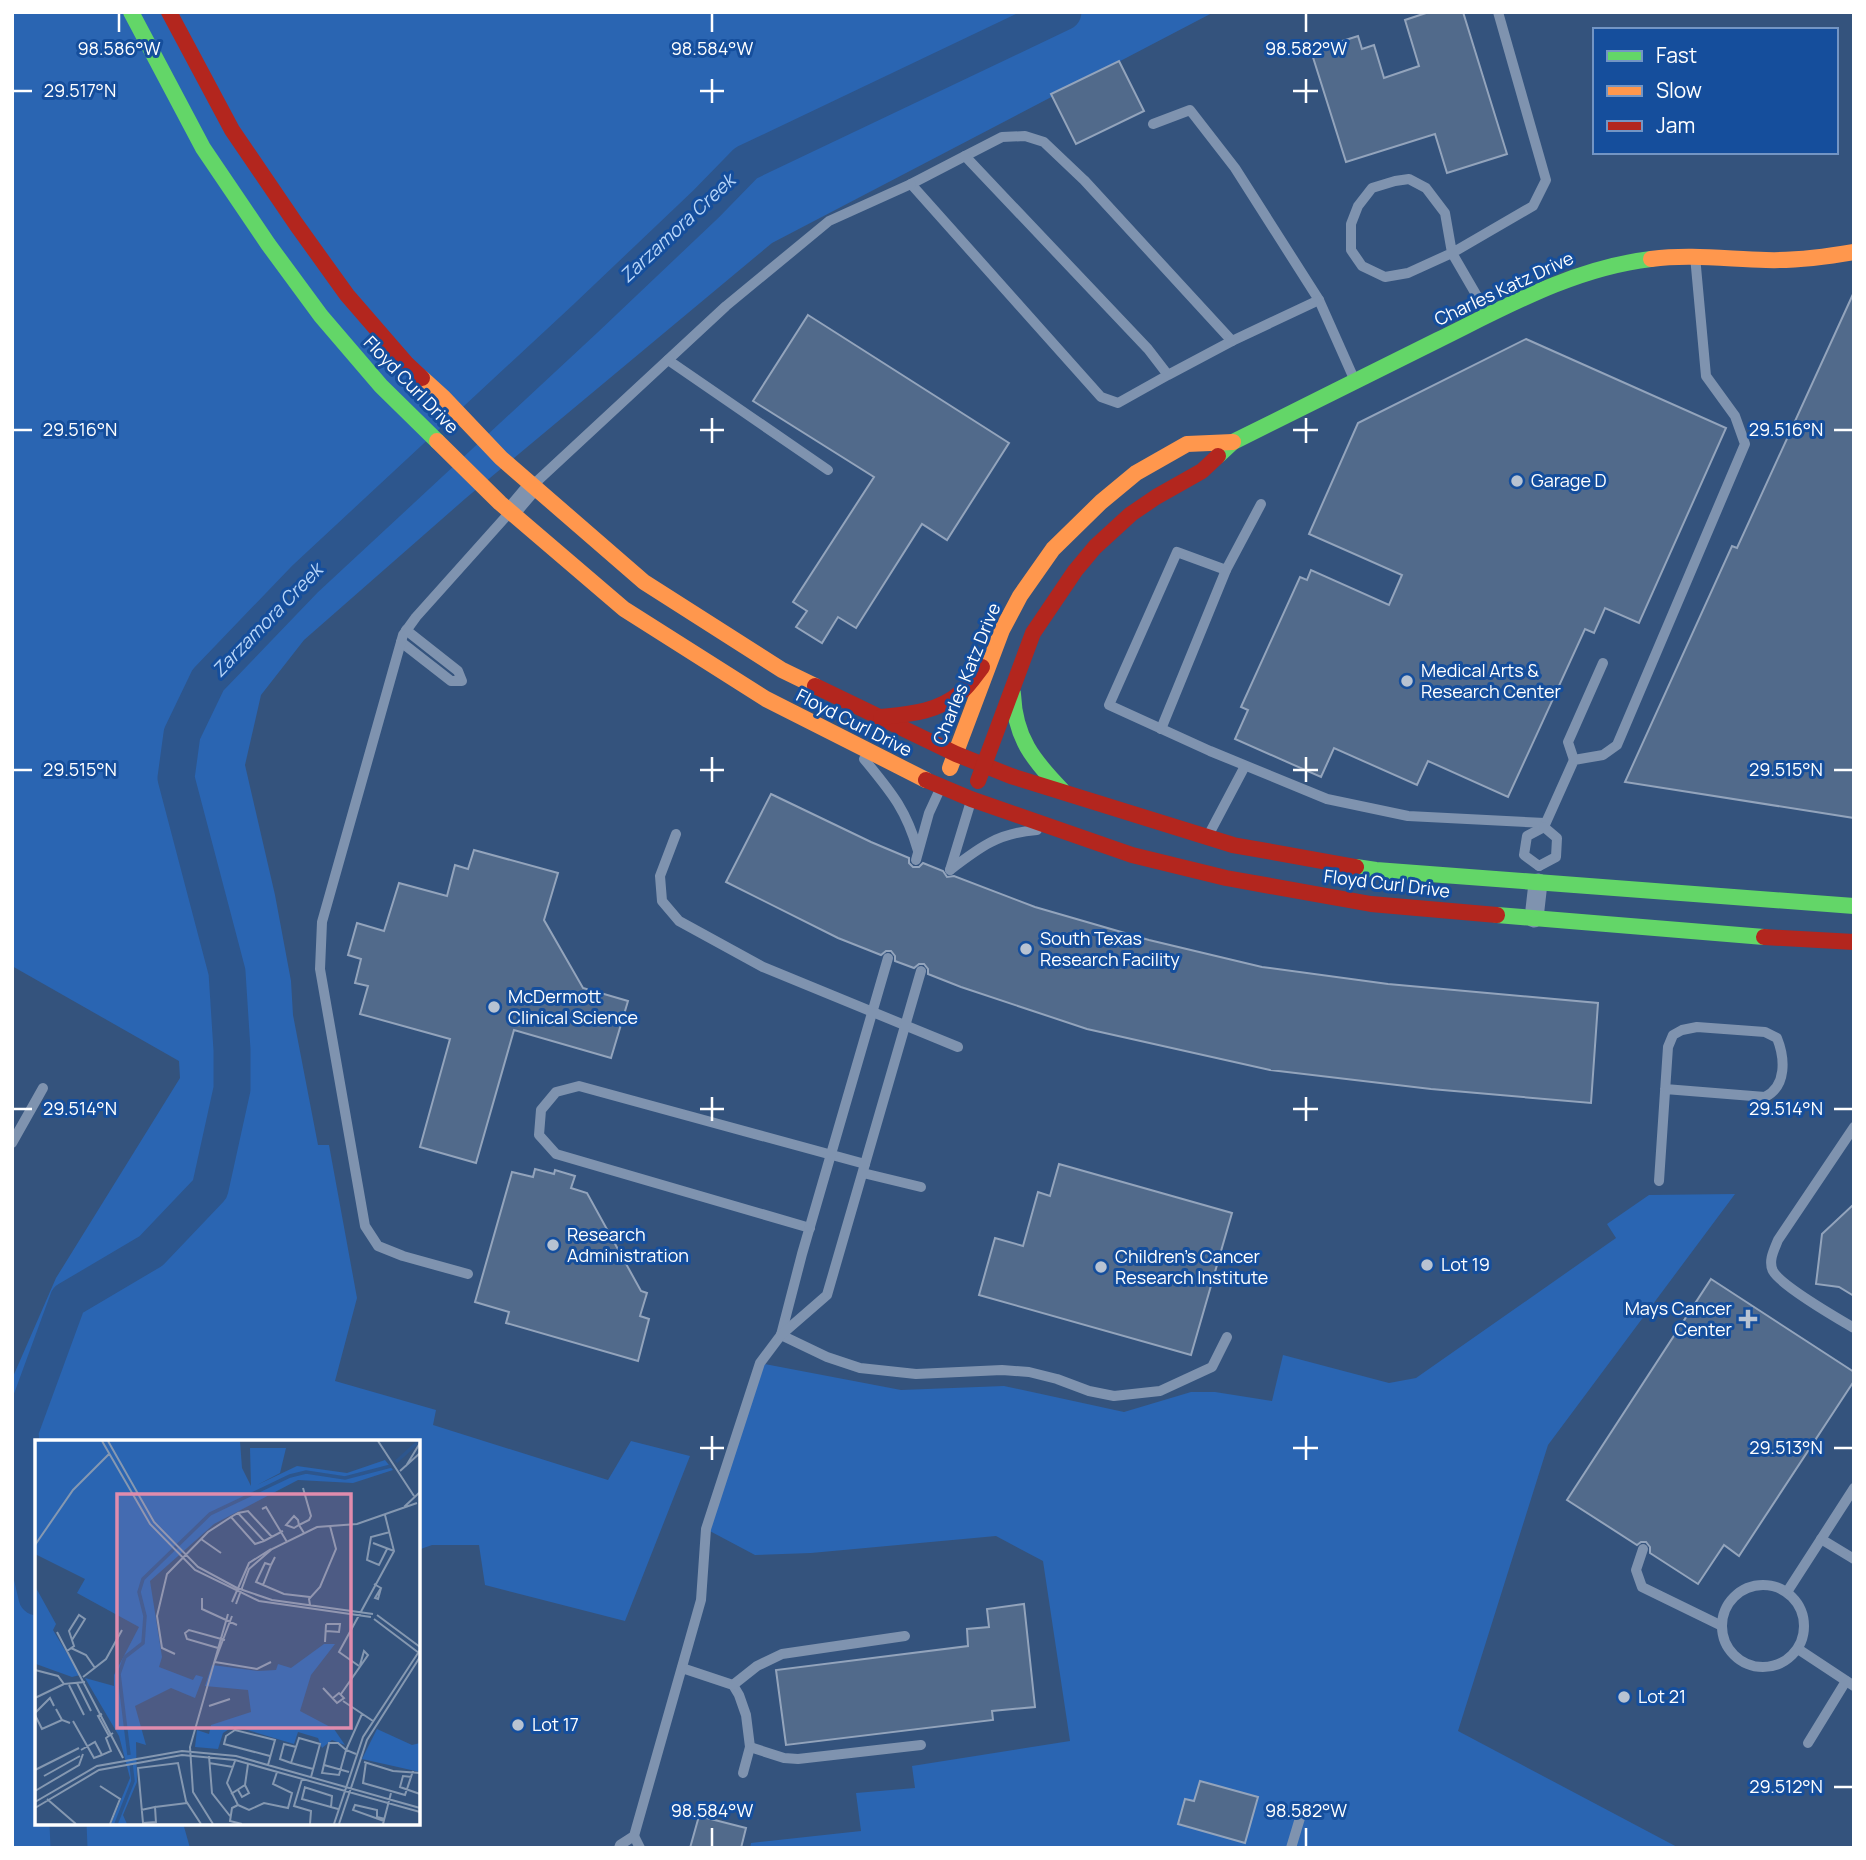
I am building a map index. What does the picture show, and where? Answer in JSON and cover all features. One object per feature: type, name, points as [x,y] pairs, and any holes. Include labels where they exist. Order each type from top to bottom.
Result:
[{"type":"street","name":"Floyd Curl Drive","points":[[131,12],[203,148],[321,316],[381,386],[511,512],[624,609],[765,699],[912,774],[971,799],[1132,855],[1226,878],[1371,904],[1730,935],[1854,942]]},
{"type":"street","name":"Floyd Curl Drive","points":[[169,12],[232,130],[347,295],[407,363],[501,458],[645,582],[782,670],[956,754],[1011,776],[1233,845],[1376,870],[1538,874],[1854,906]]},
{"type":"street","name":"Charles Katz Drive","points":[[971,799],[1033,633],[1075,571],[1095,547],[1131,514],[1202,471],[1233,442],[1488,315],[1562,280],[1593,269],[1628,261],[1695,256],[1769,260],[1827,257],[1854,251]]},
{"type":"street","name":"Charles Katz Drive","points":[[941,787],[1002,630],[1020,596],[1053,550],[1101,502],[1136,473],[1186,444],[1233,442]]},
{"type":"street","points":[[511,512],[533,486]]},
{"type":"street","points":[[881,717],[913,714],[936,708],[961,692],[994,652]]},
{"type":"street","points":[[1014,685],[1013,712],[1020,736],[1029,753],[1063,791]]},
{"type":"street","points":[[1534,918],[1538,874]]},
{"type":"lane","points":[[1488,315],[1451,253],[1445,213],[1426,188],[1409,179],[1372,188],[1358,206],[1351,224],[1351,250],[1362,266],[1385,277],[1408,273],[1451,253],[1533,206],[1546,180],[1498,12]]},
{"type":"lane","points":[[1153,124],[1190,110],[1235,169],[1320,300],[1355,382]]},
{"type":"lane","points":[[533,486],[726,306],[829,221],[911,184],[1002,137],[1025,136],[1044,142],[1084,180],[1232,341]]},
{"type":"lane","points":[[965,156],[1148,349],[1168,375]]},
{"type":"lane","points":[[911,184],[1101,397],[1118,402],[1232,341],[1320,300]]},
{"type":"lane","points":[[1574,760],[1603,755],[1617,745],[1745,444],[1735,416],[1706,376],[1695,256]]},
{"type":"lane","points":[[668,360],[828,470]]},
{"type":"lane","points":[[1161,729],[1226,570],[1261,504]]},
{"type":"lane","points":[[468,1274],[403,1256],[378,1246],[365,1226],[320,969],[322,922],[401,642],[416,617],[511,512]]},
{"type":"lane","points":[[1226,570],[1177,552],[1108,705],[1327,799],[1408,816],[1544,825],[1558,838],[1556,858],[1538,874],[1524,855],[1528,836],[1544,825],[1574,760],[1568,742],[1603,663]]},
{"type":"lane","points":[[401,642],[451,681],[462,681],[457,671],[407,631]]},
{"type":"lane","points":[[850,743],[903,810],[911,827],[917,856],[929,813],[941,787]]},
{"type":"lane","points":[[1208,837],[1245,765]]},
{"type":"lane","points":[[971,799],[950,872],[999,837],[1021,831],[1057,829]]},
{"type":"lane","points":[[676,834],[660,876],[662,901],[680,921],[763,967],[958,1047]]},
{"type":"lane","points":[[781,1335],[888,958]]},
{"type":"lane","points":[[619,1848],[634,1836],[701,1600],[706,1529],[760,1363],[781,1335],[827,1295],[921,971]]},
{"type":"lane","points":[[1659,1181],[1665,1090],[1668,1047],[1673,1035],[1697,1027],[1765,1032],[1777,1038],[1783,1063],[1781,1080],[1774,1093],[1765,1097],[1665,1090]]},
{"type":"lane","points":[[810,1228],[556,1154],[539,1135],[541,1110],[556,1092],[579,1086],[831,1155],[864,1169],[921,1187]]},
{"type":"lane","points":[[12,1143],[43,1088]]},
{"type":"lane","points":[[1854,1126],[1778,1240],[1771,1255],[1772,1270],[1782,1282],[1854,1328]]},
{"type":"lane","points":[[781,1335],[827,1357],[860,1368],[916,1374],[1002,1370],[1029,1372],[1114,1396],[1160,1391],[1212,1367],[1227,1337]]},
{"type":"lane","points":[[1787,1592],[1854,1488]]},
{"type":"lane","points":[[1821,1539],[1854,1559]]},
{"type":"lane","points":[[1643,1549],[1636,1570],[1642,1587],[1721,1626]]},
{"type":"lane","points":[[1768,1584],[1787,1592],[1801,1608],[1805,1622],[1804,1636],[1798,1649],[1789,1659],[1777,1665],[1764,1667],[1739,1660],[1724,1639],[1721,1626],[1730,1601],[1740,1591],[1753,1585],[1768,1584]]},
{"type":"lane","points":[[733,1685],[757,1666],[782,1654],[905,1636]]},
{"type":"lane","points":[[1798,1649],[1850,1684],[1808,1742]]},
{"type":"lane","points":[[682,1668],[733,1685],[739,1695],[746,1715],[750,1747],[743,1773]]},
{"type":"lane","points":[[750,1747],[784,1758],[798,1759],[921,1745]]},
{"type":"lane","points":[[1291,1848],[1300,1818]]},
{"type":"lane","points":[[634,1836],[640,1848]]},
{"type":"shaded area","points":[[12,12],[1214,12],[772,243],[466,498],[304,640],[261,695],[245,765],[275,895],[291,981],[293,1015],[318,1145],[329,1145],[357,1298],[335,1381],[436,1410],[433,1425],[608,1480],[631,1441],[690,1456],[625,1621],[485,1585],[479,1545],[432,1545],[420,1549],[420,1440],[35,1440],[35,1825],[184,1825],[190,1848],[12,1848],[12,1379],[56,1278],[180,1078],[179,1061],[12,966]]},
{"type":"shaded area","points":[[1735,1194],[1548,1445],[1458,1731],[1679,1848],[750,1848],[751,1843],[861,1831],[856,1793],[915,1788],[912,1766],[1070,1741],[1043,1561],[996,1536],[811,1553],[755,1555],[706,1529],[760,1363],[901,1390],[1004,1386],[1124,1412],[1191,1392],[1215,1392],[1272,1401],[1283,1355],[1389,1383],[1416,1378],[1616,1238],[1607,1224],[1649,1195]]},
{"type":"building","points":[[1429,12],[1463,12],[1507,154],[1447,173],[1435,134],[1346,162],[1311,51],[1358,36],[1362,49],[1374,45],[1384,78],[1419,66],[1405,20]]},
{"type":"building","points":[[1119,61],[1144,111],[1076,144],[1051,94]]},
{"type":"building","points":[[1854,292],[1854,818],[1625,782],[1732,546],[1737,548]]},
{"type":"building","points":[[808,315],[1009,443],[947,540],[922,524],[856,628],[838,617],[822,643],[796,627],[807,611],[793,602],[874,477],[753,401]]},
{"type":"building","name":"Garage D","points":[[1526,339],[1726,428],[1639,623],[1605,608],[1594,633],[1585,629],[1508,797],[1428,761],[1417,785],[1334,748],[1321,777],[1235,739],[1248,710],[1241,707],[1300,577],[1307,580],[1311,570],[1389,605],[1402,575],[1309,534],[1358,423]]},
{"type":"building","name":"South Texas Research Facility","points":[[771,794],[909,858],[913,867],[919,867],[923,863],[943,871],[947,877],[954,876],[1035,907],[1149,940],[1262,967],[1388,984],[1598,1003],[1591,1103],[1431,1089],[1270,1070],[1087,1029],[961,987],[928,974],[924,964],[914,968],[895,961],[891,951],[881,955],[838,938],[726,882]]},
{"type":"building","name":"McDermott Clinical Science","points":[[474,850],[558,873],[544,920],[583,988],[628,1001],[611,1058],[514,1030],[476,1163],[420,1147],[450,1039],[360,1014],[368,986],[355,983],[361,959],[348,955],[357,923],[384,931],[399,883],[447,896],[455,865],[468,869]]},
{"type":"building","name":"Children's Cancer Research Institute","points":[[1059,1164],[1232,1213],[1191,1355],[979,1295],[995,1238],[1023,1246],[1038,1192],[1050,1196]]},
{"type":"building","name":"Research Administration","points":[[535,1169],[554,1174],[555,1170],[575,1176],[571,1188],[587,1193],[641,1291],[647,1293],[640,1316],[649,1319],[638,1361],[506,1323],[509,1312],[475,1302],[512,1172],[533,1177]]},
{"type":"building","points":[[1854,1204],[1854,1296],[1839,1287],[1816,1284],[1822,1234]]},
{"type":"building","points":[[1711,1279],[1854,1372],[1854,1381],[1739,1556],[1724,1545],[1698,1584],[1650,1553],[1646,1542],[1637,1545],[1567,1500]]},
{"type":"building","points":[[1024,1604],[1035,1707],[992,1711],[993,1720],[786,1745],[776,1670],[968,1646],[967,1629],[989,1627],[987,1609]]},
{"type":"building","points":[[1200,1781],[1258,1797],[1245,1843],[1178,1824],[1185,1799],[1194,1801]]},
{"type":"building","points":[[699,1816],[746,1828],[741,1848],[690,1848]]},
{"type":"waterway","name":"Zarzamora Creek","points":[[35,1589],[28,1559],[20,1431],[68,1300],[151,1251],[210,1189],[232,1089],[227,972],[176,778],[182,734],[208,680],[305,579],[586,318],[746,163],[1063,12]]},
{"type":"waterway","name":"Zarzamora Creek","points":[[68,1825],[69,1848]]},
{"type":"traffic: fast","points":[[131,12],[203,148],[268,244],[321,316],[381,386],[437,441]]},
{"type":"traffic: fast","points":[[1218,456],[1233,442],[1515,302],[1595,271],[1651,259]]},
{"type":"traffic: fast","points":[[1013,694],[1017,723],[1027,747],[1042,769],[1062,790]]},
{"type":"traffic: fast","points":[[1356,867],[1854,906]]},
{"type":"traffic: fast","points":[[1497,915],[1764,937]]},
{"type":"traffic: slow","points":[[1651,259],[1694,257],[1788,260],[1854,252]]},
{"type":"traffic: slow","points":[[422,378],[501,458],[644,582],[782,670],[815,686]]},
{"type":"traffic: slow","points":[[437,441],[500,503],[624,609],[766,699],[926,780]]},
{"type":"traffic: slow","points":[[950,768],[1002,630],[1020,596],[1053,549],[1101,502],[1136,473],[1187,444],[1233,442]]},
{"type":"traffic: jam","points":[[169,12],[232,130],[296,224],[347,295],[422,378]]},
{"type":"traffic: jam","points":[[978,781],[1033,633],[1075,571],[1095,547],[1131,514],[1202,471],[1218,456]]},
{"type":"traffic: jam","points":[[881,717],[923,711],[942,704],[963,690],[982,667]]},
{"type":"traffic: jam","points":[[815,686],[956,754],[1011,776],[1233,845],[1356,867]]},
{"type":"traffic: jam","points":[[926,780],[971,799],[1132,855],[1226,878],[1371,904],[1497,915]]},
{"type":"traffic: jam","points":[[1764,937],[1854,942]]},
{"type":"place","name":"Garage D","points":[[1517,481]]},
{"type":"place","name":"Medical Arts & Research Center","points":[[1407,681]]},
{"type":"place","name":"South Texas Research Facility","points":[[1026,949]]},
{"type":"place","name":"McDermott Clinical Science","points":[[494,1007]]},
{"type":"place","name":"Research Administration","points":[[553,1245]]},
{"type":"place","name":"Lot 19","points":[[1427,1265]]},
{"type":"place","name":"Children's Cancer Research Institute","points":[[1101,1267]]},
{"type":"place","name":"Mays Cancer Center","points":[[1748,1319]]},
{"type":"place","name":"Lot 21","points":[[1624,1697]]},
{"type":"place","name":"Lot 17","points":[[518,1725]]}]
